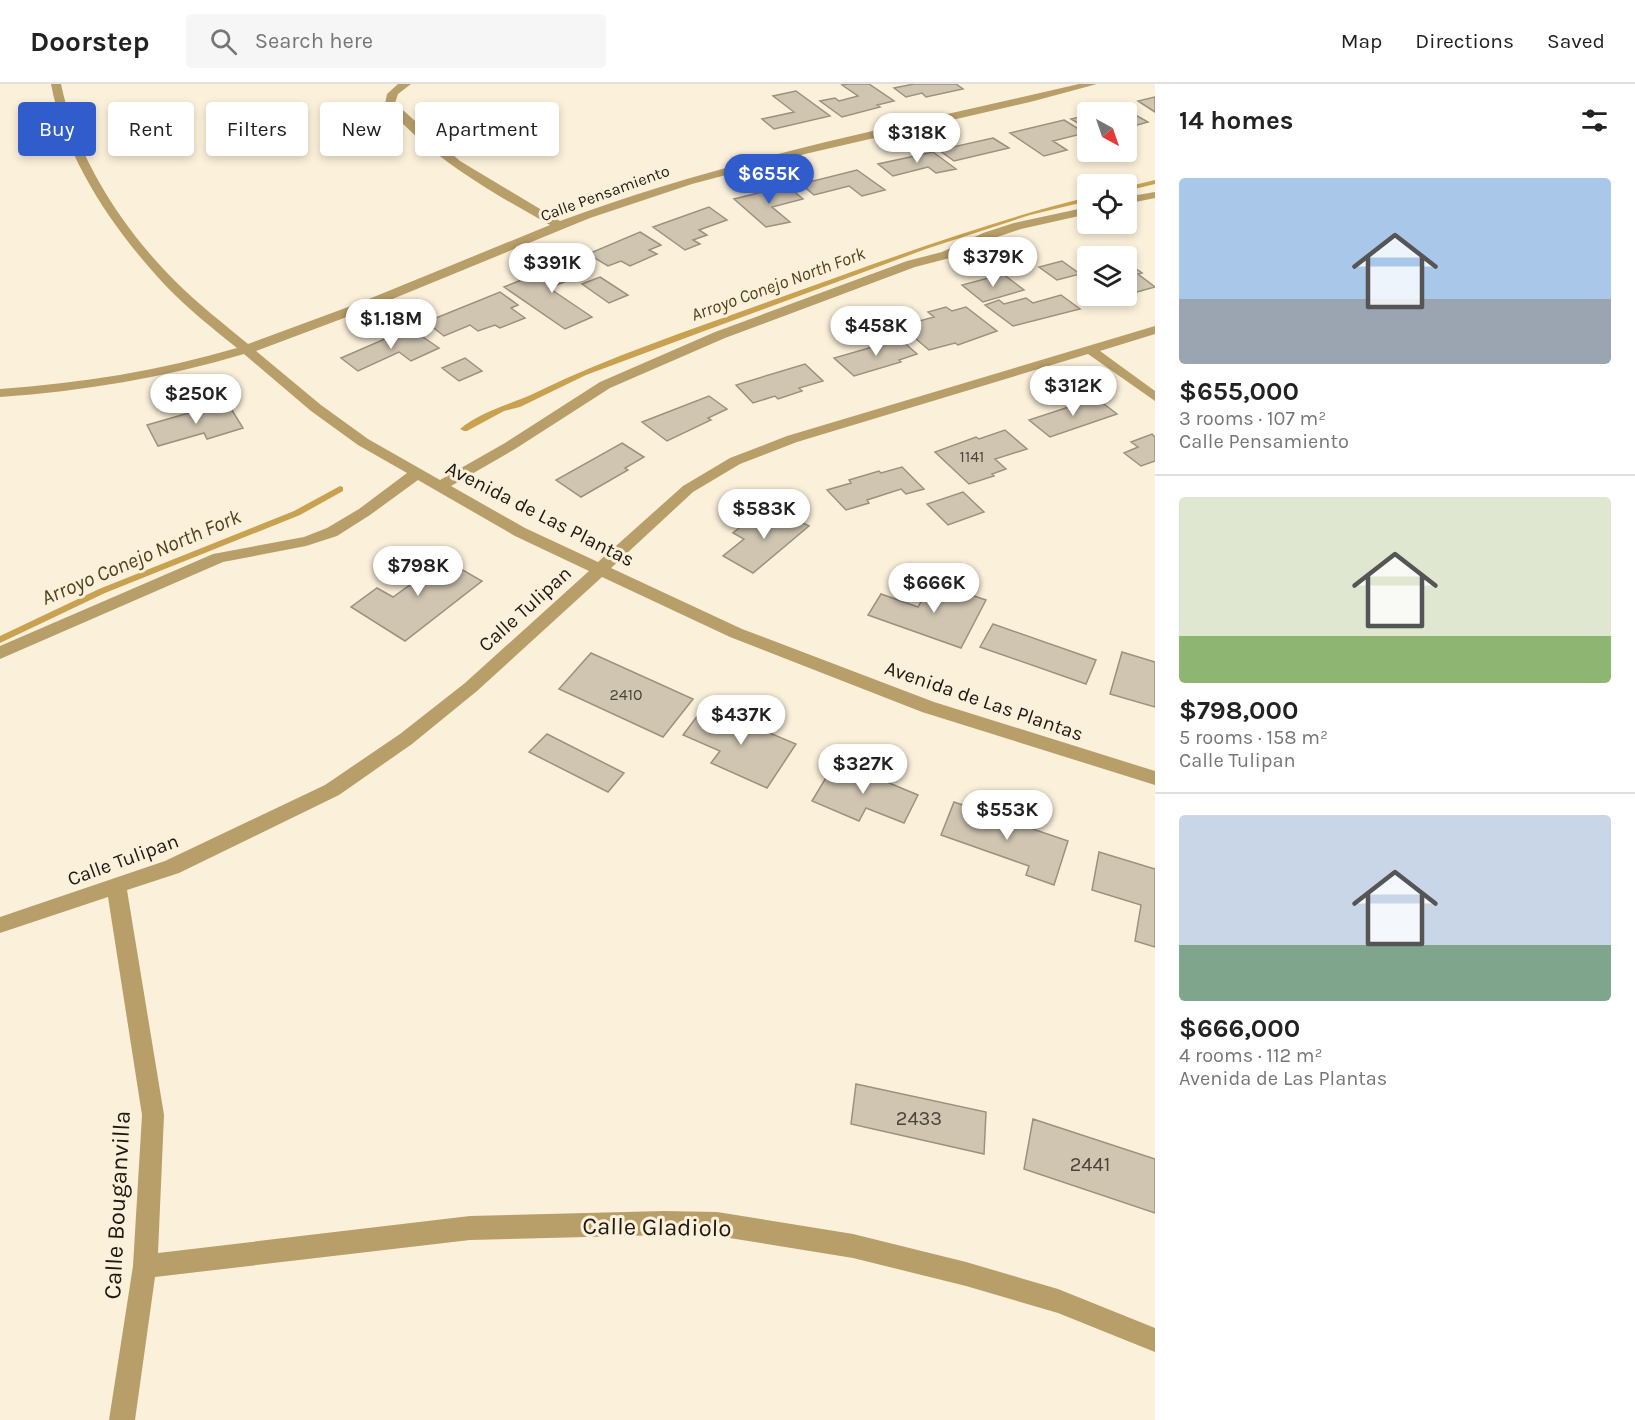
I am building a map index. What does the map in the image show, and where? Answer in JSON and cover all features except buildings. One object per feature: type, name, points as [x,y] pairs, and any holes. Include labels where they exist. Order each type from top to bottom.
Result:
[{"type":"street","name":"Avenida de Las Plantas","points":[[56,84],[62,114],[74,141],[99,190],[131,239],[170,283],[246,350],[316,408],[363,442],[520,532],[736,633],[928,707],[1155,778]]},
{"type":"street","points":[[406,84],[394,91],[390,97],[390,104],[419,132],[455,162],[488,185],[560,226]]},
{"type":"street","name":"Calle Pensamiento","points":[[0,393],[60,390],[123,380],[246,350],[560,226],[672,186],[768,159],[1092,84]]},
{"type":"street","points":[[1137,199],[1155,195]]},
{"type":"street","points":[[440,486],[510,446],[605,385],[720,335],[911,264],[946,255],[987,236],[1018,226],[1077,213]]},
{"type":"street","name":"Calle Tulipan","points":[[0,925],[172,867],[332,790],[406,739],[471,687],[688,489],[735,461],[792,439],[1155,330]]},
{"type":"street","points":[[1089,349],[1155,397]]},
{"type":"street","points":[[0,653],[219,558],[309,540],[333,531],[416,474]]},
{"type":"street","name":"Calle Bouganvilla","points":[[116,886],[153,1115],[145,1266],[122,1420]]},
{"type":"street","name":"Calle Gladiolo","points":[[145,1266],[470,1228],[664,1222],[717,1224],[853,1246],[966,1274],[1058,1301],[1155,1340]]},
{"type":"waterway","name":"Arroyo Conejo North Fork","points":[[1137,186],[1155,182]]},
{"type":"waterway","name":"Arroyo Conejo North Fork","points":[[464,429],[501,409],[517,405],[583,373],[704,328],[924,248],[1028,214],[1077,202]]},
{"type":"waterway","name":"Arroyo Conejo North Fork","points":[[0,640],[102,591],[297,513],[340,489]]}]
